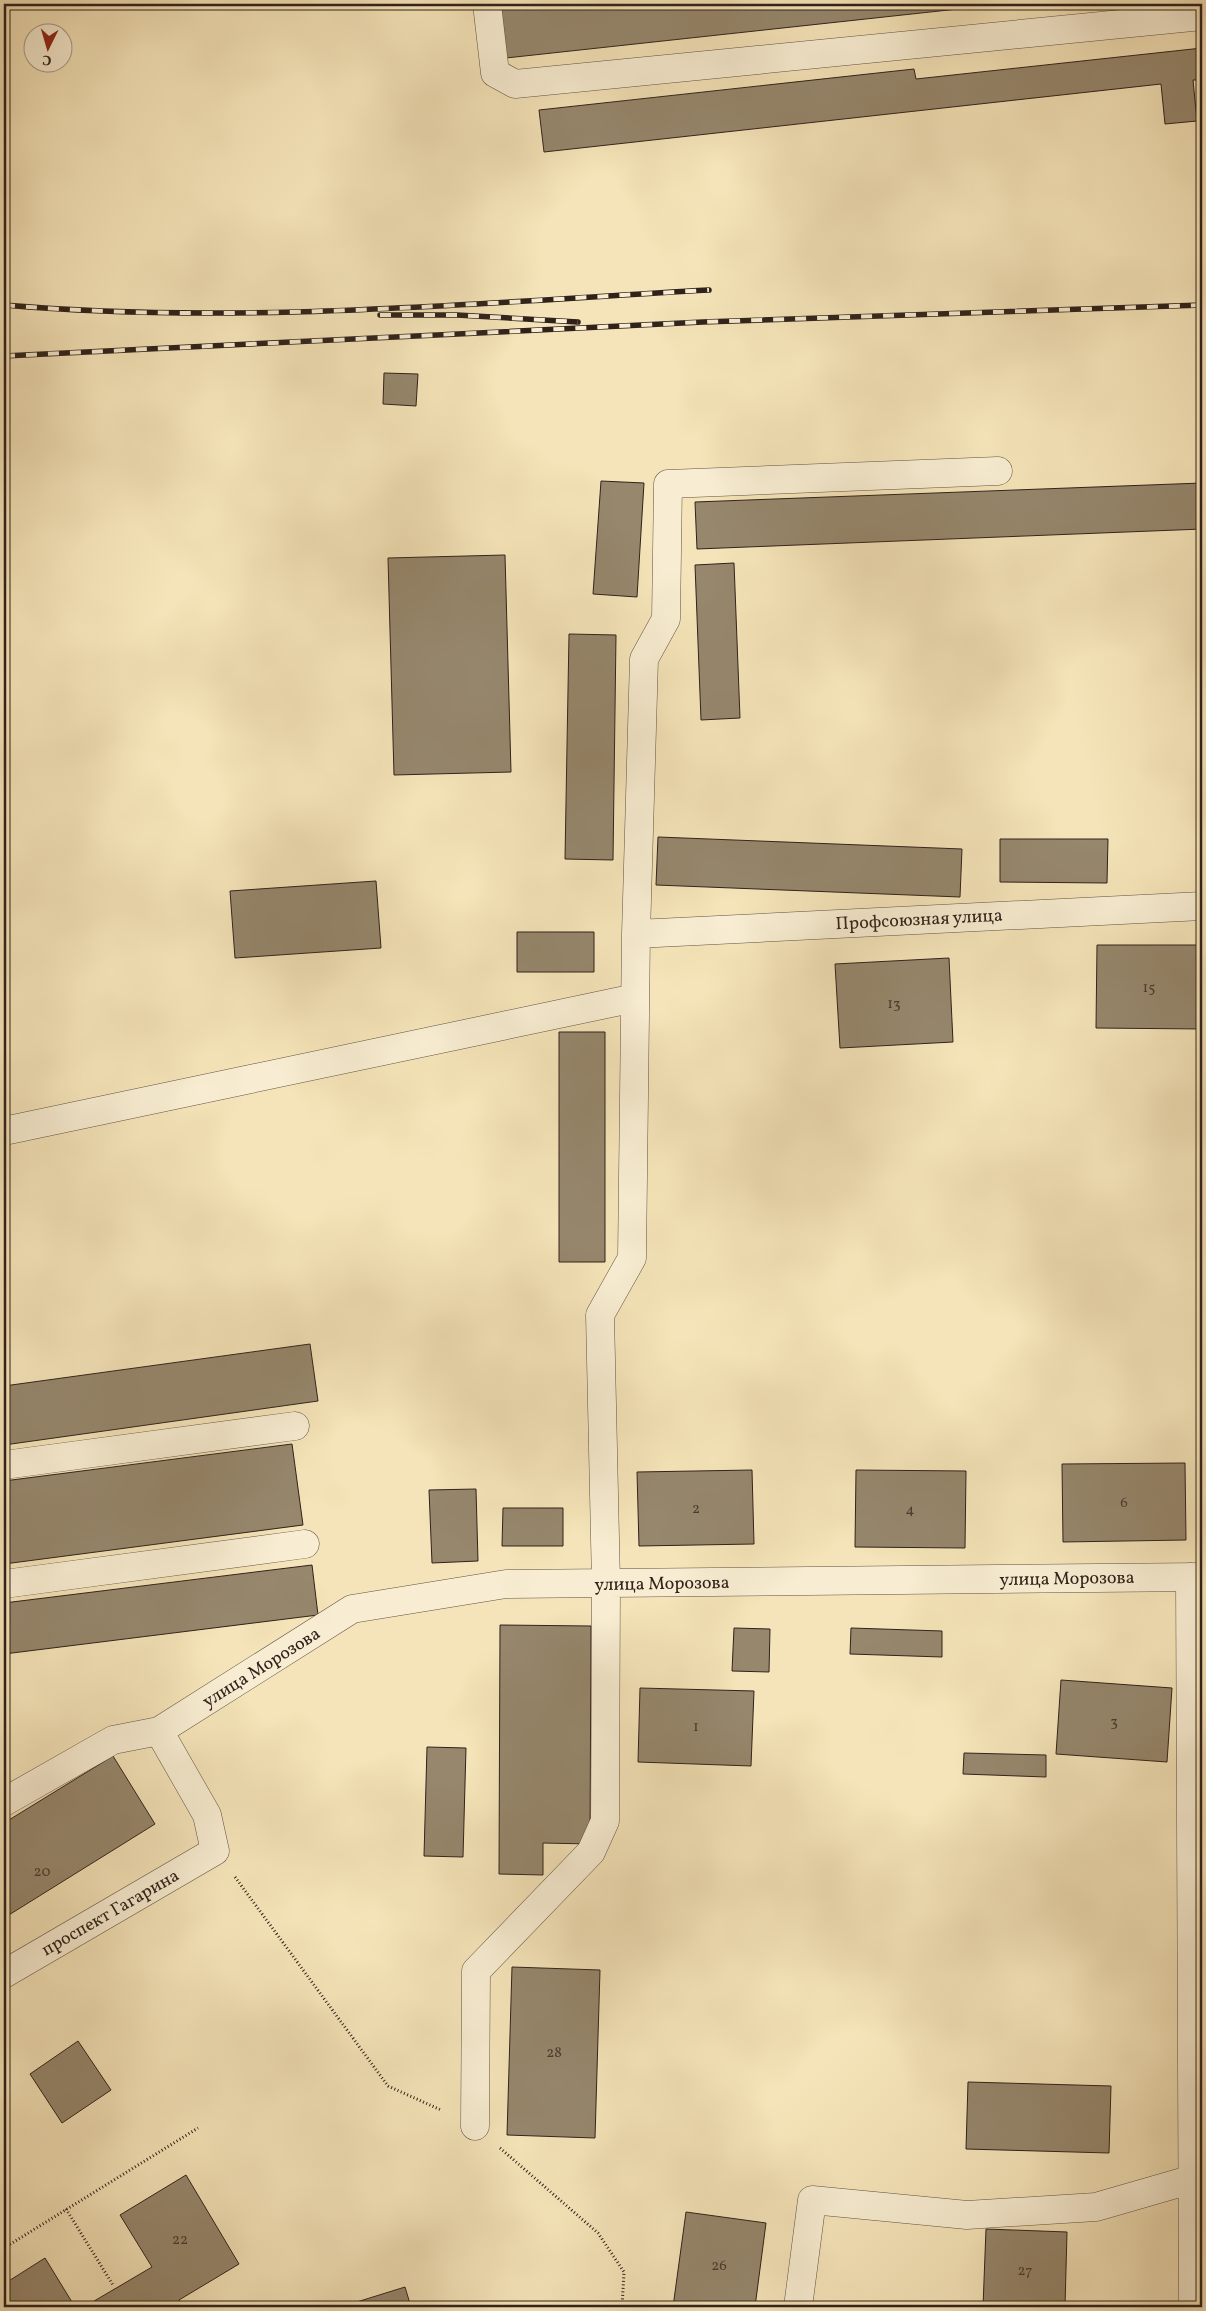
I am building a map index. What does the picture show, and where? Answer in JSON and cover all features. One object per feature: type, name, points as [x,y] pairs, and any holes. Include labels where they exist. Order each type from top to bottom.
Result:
[{"type":"street","points":[[487,4],[495,73],[515,84],[1202,16]]},
{"type":"street","points":[[476,2126],[476,1971],[591,1852],[605,1821],[606,1583],[600,1315],[632,1258],[636,934],[644,660],[666,619],[668,484],[998,471]]},
{"type":"street","name":"Профсоюзная улица","points":[[636,934],[1202,906]]},
{"type":"street","points":[[4,1131],[635,998]]},
{"type":"street","points":[[4,1465],[295,1426]]},
{"type":"street","points":[[4,1584],[305,1544]]},
{"type":"street","points":[[1193,2307],[1196,1577]]},
{"type":"street","name":"улица Морозова","points":[[159,1731],[352,1609],[506,1584],[1196,1577]]},
{"type":"street","points":[[4,1802],[113,1740],[159,1731],[208,1815],[215,1851]]},
{"type":"street","name":"проспект Гагарина","points":[[4,1974],[215,1851]]},
{"type":"street","points":[[798,2307],[812,2200],[967,2215],[1096,2207],[1193,2179]]},
{"type":"path","points":[[215,1851],[388,2086],[476,2126],[598,2233],[624,2272],[622,2307]]},
{"type":"path","points":[[4,2248],[198,2128]]},
{"type":"path","points":[[66,2209],[112,2285]]},
{"type":"building","points":[[500,4],[1004,4],[506,58]]},
{"type":"building","points":[[1202,48],[1202,80],[1193,80],[1197,121],[1165,124],[1161,84],[544,152],[539,110],[914,69],[916,79]]},
{"type":"building","points":[[384,373],[418,374],[416,406],[383,404]]},
{"type":"building","points":[[601,481],[644,483],[637,597],[593,594]]},
{"type":"building","points":[[1202,483],[1202,529],[697,549],[695,502]]},
{"type":"building","points":[[505,555],[511,772],[394,775],[388,558]]},
{"type":"building","points":[[734,563],[740,718],[701,720],[695,565]]},
{"type":"building","points":[[569,634],[616,635],[613,860],[565,859]]},
{"type":"building","points":[[658,837],[962,849],[960,897],[656,885]]},
{"type":"building","points":[[1000,839],[1108,839],[1107,883],[1000,882]]},
{"type":"building","points":[[376,881],[381,948],[235,958],[230,891]]},
{"type":"building","points":[[517,932],[594,932],[594,972],[517,972]]},
{"type":"building","points":[[1097,945],[1202,945],[1202,1029],[1096,1028]]},
{"type":"building","points":[[949,958],[953,1042],[840,1048],[835,964]]},
{"type":"building","points":[[559,1032],[605,1032],[605,1262],[559,1262]]},
{"type":"building","points":[[310,1344],[318,1401],[4,1445],[4,1386]]},
{"type":"building","points":[[292,1444],[303,1525],[4,1564],[4,1481]]},
{"type":"building","points":[[1185,1463],[1186,1540],[1063,1542],[1062,1464]]},
{"type":"building","points":[[752,1470],[754,1544],[639,1546],[637,1472]]},
{"type":"building","points":[[856,1470],[966,1471],[965,1548],[855,1547]]},
{"type":"building","points":[[476,1489],[478,1561],[432,1563],[429,1490]]},
{"type":"building","points":[[503,1508],[563,1508],[563,1546],[502,1546]]},
{"type":"building","points":[[312,1565],[318,1615],[4,1654],[4,1603]]},
{"type":"building","points":[[500,1625],[591,1626],[590,1844],[543,1843],[543,1875],[499,1874]]},
{"type":"building","points":[[734,1628],[770,1629],[769,1672],[732,1671]]},
{"type":"building","points":[[851,1628],[942,1631],[942,1657],[850,1654]]},
{"type":"building","points":[[1061,1680],[1172,1688],[1167,1762],[1056,1754]]},
{"type":"building","points":[[640,1688],[754,1691],[751,1766],[638,1762]]},
{"type":"building","points":[[427,1747],[466,1748],[463,1857],[424,1856]]},
{"type":"building","points":[[964,1753],[1046,1755],[1046,1777],[963,1774]]},
{"type":"building","points":[[113,1756],[155,1824],[4,1918],[4,1823]]},
{"type":"building","points":[[512,1967],[600,1970],[595,2138],[507,2135]]},
{"type":"building","points":[[78,2041],[111,2090],[62,2123],[30,2074]]},
{"type":"building","points":[[968,2082],[1111,2086],[1109,2153],[966,2149]]},
{"type":"building","points":[[186,2175],[239,2264],[179,2300],[183,2307],[84,2307],[152,2267],[120,2215]]},
{"type":"building","points":[[686,2212],[766,2223],[755,2307],[673,2307]]},
{"type":"building","points":[[986,2229],[1067,2232],[1065,2307],[983,2307]]},
{"type":"building","points":[[45,2258],[75,2307],[4,2307],[4,2284]]},
{"type":"building","points":[[405,2287],[411,2307],[348,2307],[347,2305]]},
{"type":"railway","points":[[4,305],[92,311],[268,312],[445,306],[709,290]]},
{"type":"railway","points":[[4,356],[703,322],[1202,305]]},
{"type":"railway","points":[[380,315],[457,315],[578,322]]}]
